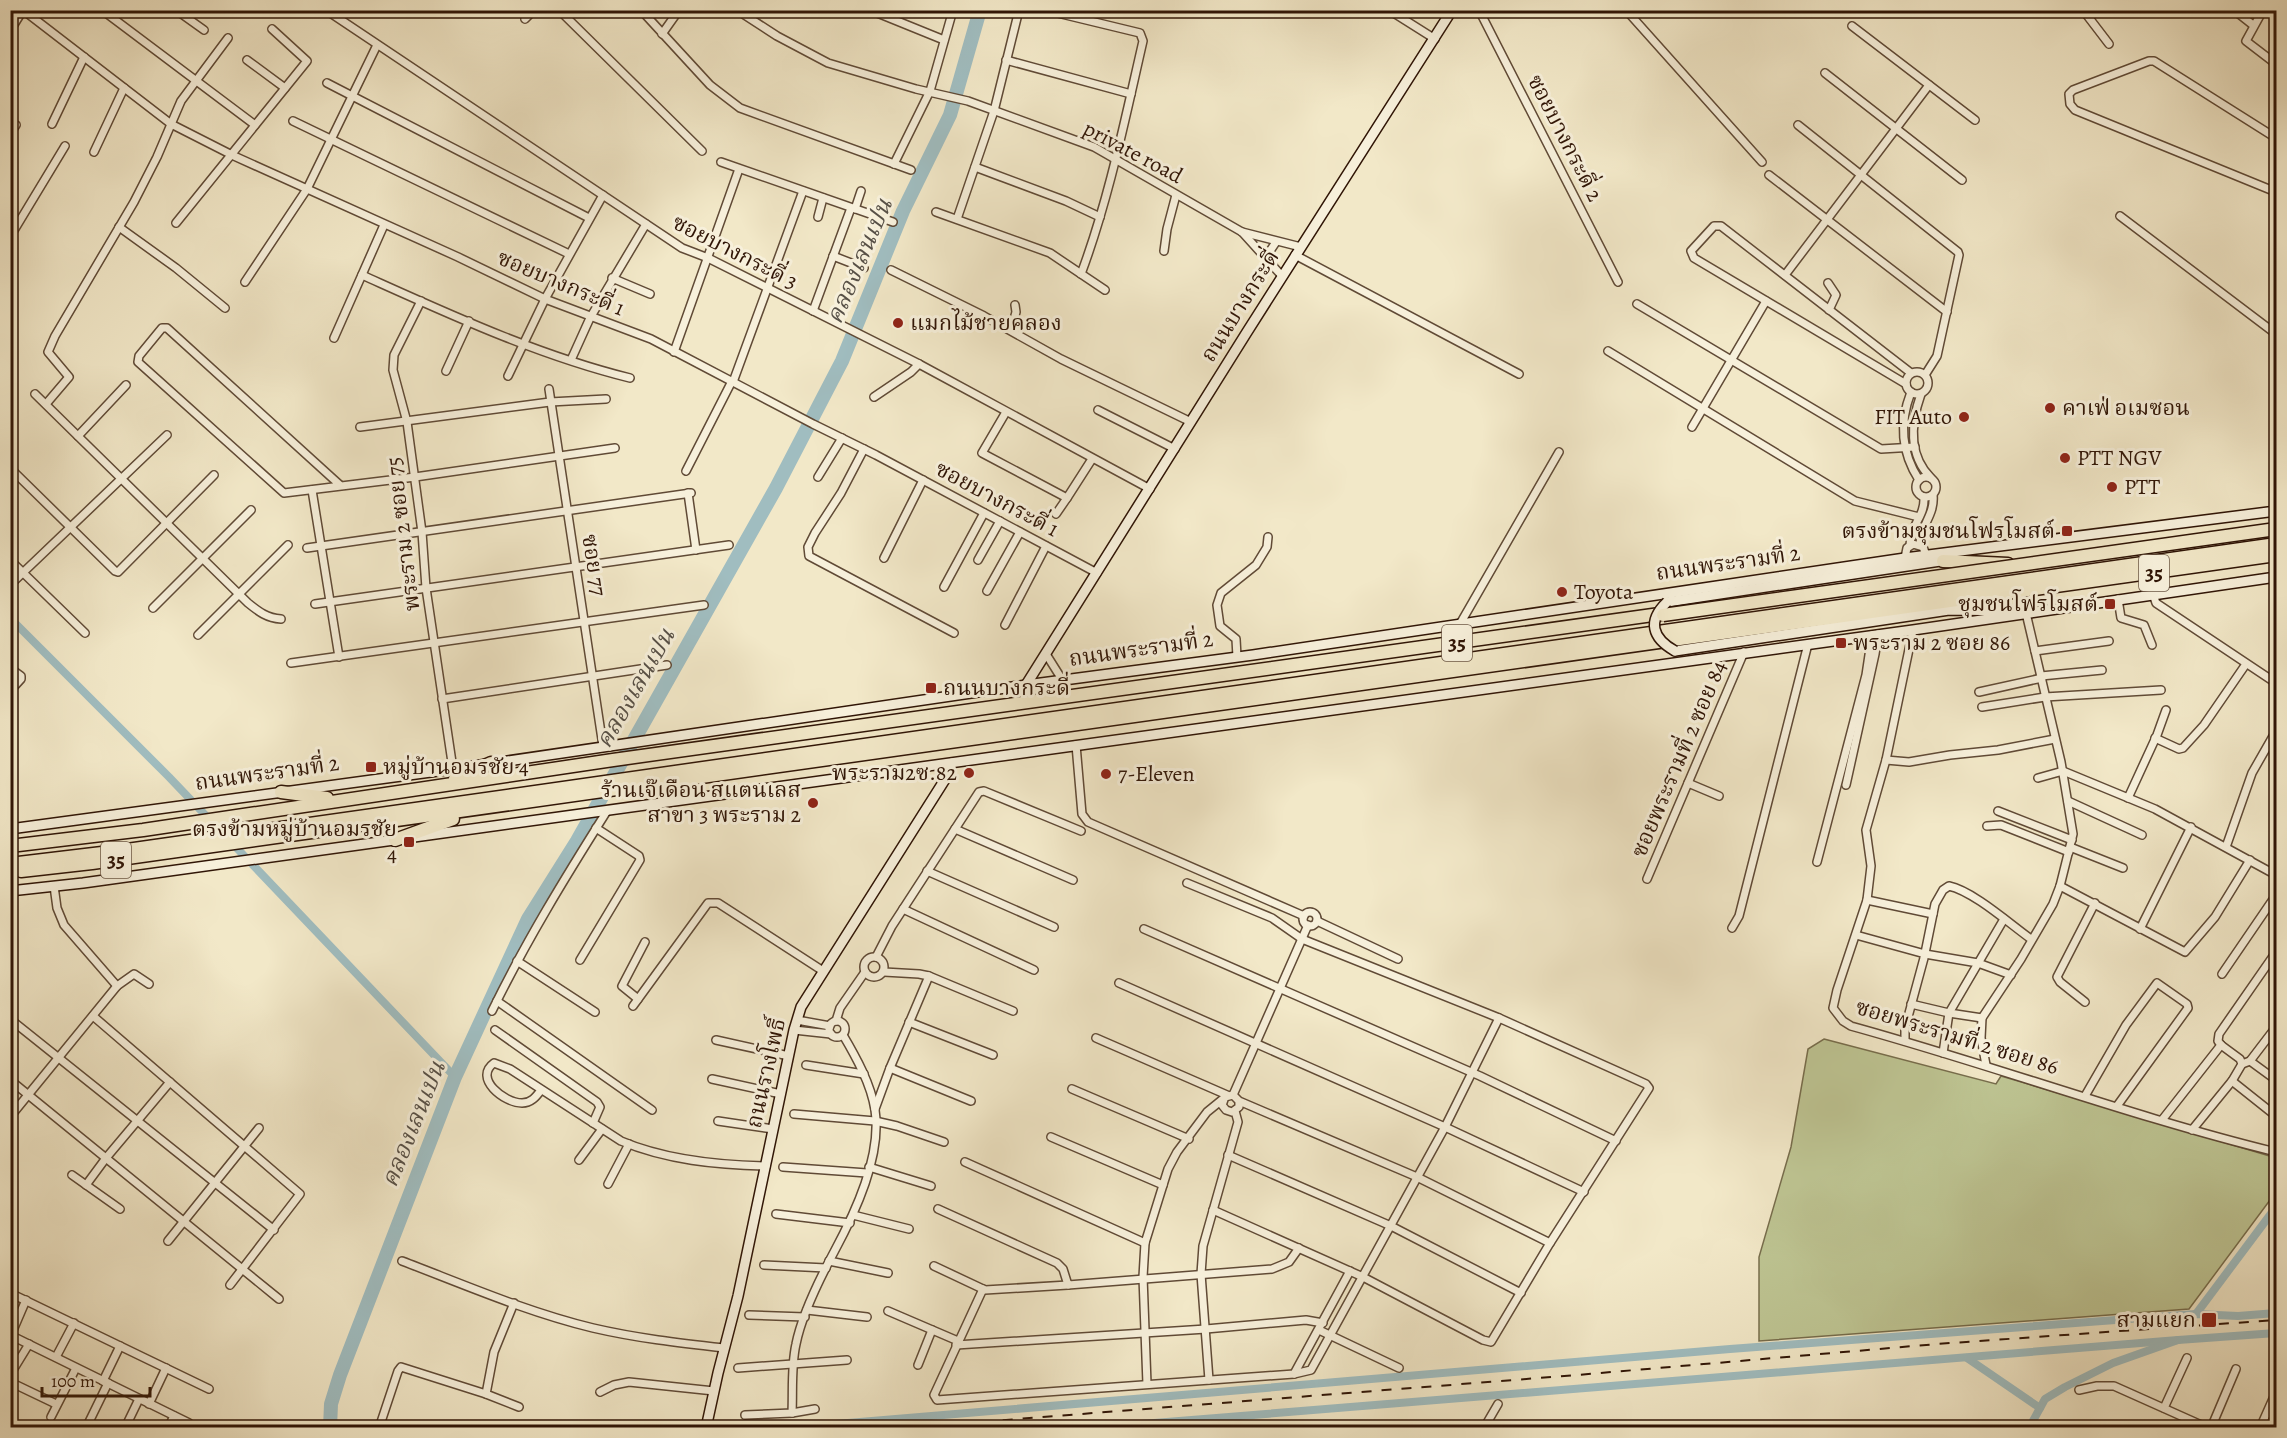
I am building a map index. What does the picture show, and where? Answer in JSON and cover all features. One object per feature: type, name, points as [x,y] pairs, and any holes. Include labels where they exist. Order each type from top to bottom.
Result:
[{"type":"highway","name":"ถนนพระรามที่ 2","points":[[10,846],[228,818],[638,756],[2277,529]]},
{"type":"highway","points":[[10,852],[137,836],[1663,615],[2277,529]]},
{"type":"highway","points":[[10,864],[151,847],[2277,544]]},
{"type":"highway","name":"35","points":[[10,872],[92,863],[595,794],[2277,555]]},
{"type":"highway","points":[[1943,561],[2026,564]]},
{"type":"highway","points":[[1949,610],[2031,590]]},
{"type":"highway","points":[[437,786],[491,763]]},
{"type":"highway","points":[[281,792],[343,800]]},
{"type":"highway","points":[[395,840],[444,821],[557,799]]},
{"type":"main road","name":"ถนนบางกระดี่","points":[[1026,685],[1452,10]]},
{"type":"main road","name":"ถนนพระรามที่ 2","points":[[10,829],[453,769],[1026,685],[1237,657],[1926,555],[2277,511]]},
{"type":"main road","points":[[2024,543],[1943,561],[1667,602],[1656,615],[1655,627],[1661,641],[1675,651],[1949,610],[2039,611]]},
{"type":"main road","name":"35","points":[[10,891],[266,858],[1913,630],[2277,577]]},
{"type":"main road","name":"ถนนรางโพธิ์","points":[[706,1427],[738,1296],[801,1006],[944,781],[952,763]]},
{"type":"street","points":[[102,10],[255,125]]},
{"type":"street","points":[[176,10],[204,30]]},
{"type":"street","name":"ซอยบางกระดี่ 3","points":[[326,10],[682,248],[708,258],[862,335],[1150,489]]},
{"type":"street","points":[[525,19],[534,10]]},
{"type":"street","points":[[559,10],[702,151]]},
{"type":"street","points":[[641,10],[710,86],[740,108],[911,170]]},
{"type":"street","points":[[662,34],[679,10]]},
{"type":"street","points":[[737,10],[748,13],[803,51],[828,63],[930,92]]},
{"type":"street","points":[[870,10],[944,40]]},
{"type":"street","points":[[894,164],[930,92],[953,10]]},
{"type":"street","points":[[957,219],[994,111],[1019,10]]},
{"type":"street","points":[[1045,10],[1140,33],[1143,41],[1116,161],[1080,274]]},
{"type":"street","points":[[1389,10],[1435,39]]},
{"type":"street","name":"ซอยบางกระดี่ 2","points":[[1479,10],[1618,282]]},
{"type":"street","points":[[1626,10],[1762,162]]},
{"type":"street","points":[[2084,10],[2109,44]]},
{"type":"street","points":[[2234,10],[2253,25]]},
{"type":"street","points":[[2263,10],[2246,42],[2277,64]]},
{"type":"street","points":[[10,31],[23,11]]},
{"type":"street","name":"ซอยบางกระดี่ 1","points":[[23,11],[171,124],[231,155],[458,257],[545,299],[590,318],[651,339],[1097,573]]},
{"type":"street","points":[[1852,26],[1975,120]]},
{"type":"street","points":[[176,223],[307,61],[272,29]]},
{"type":"street","points":[[46,404],[69,377],[48,352],[49,347],[157,157],[181,101],[228,38]]},
{"type":"street","points":[[245,282],[307,189],[378,45]]},
{"type":"street","points":[[52,124],[84,57]]},
{"type":"street","points":[[247,60],[285,88]]},
{"type":"street","points":[[1006,60],[1131,94]]},
{"type":"street","points":[[2277,138],[2154,62],[2149,61],[2073,90],[2069,94],[2070,104],[2075,110],[2277,192]]},
{"type":"street","points":[[1825,73],[1962,180]]},
{"type":"street","points":[[327,83],[589,218]]},
{"type":"street","points":[[1785,275],[1929,85]]},
{"type":"street","points":[[94,152],[124,88]]},
{"type":"street","name":"private road","points":[[930,92],[968,102],[1094,147],[1242,232]]},
{"type":"street","points":[[293,121],[569,254]]},
{"type":"street","points":[[10,134],[16,125]]},
{"type":"street","points":[[1798,125],[1959,255],[1937,356],[1925,375],[1928,386],[1921,393],[1914,420],[1915,447],[1921,464],[1936,486],[1933,495],[1934,508],[1920,532],[1920,544],[1925,549],[1926,555]]},
{"type":"street","points":[[10,237],[65,146]]},
{"type":"street","points":[[721,162],[893,222]]},
{"type":"street","points":[[975,166],[1066,201],[1100,217]]},
{"type":"street","points":[[674,352],[740,169]]},
{"type":"street","points":[[1769,175],[1947,312]]},
{"type":"street","points":[[686,471],[733,382],[803,191]]},
{"type":"street","points":[[813,311],[833,256],[861,192]]},
{"type":"street","points":[[508,376],[545,299],[603,195]]},
{"type":"street","points":[[1164,251],[1176,195]]},
{"type":"street","points":[[818,217],[823,198]]},
{"type":"street","points":[[936,212],[1050,253],[1105,291]]},
{"type":"street","points":[[2120,216],[2277,334]]},
{"type":"street","points":[[571,360],[590,318],[646,224]]},
{"type":"street","points":[[334,338],[384,225]]},
{"type":"street","points":[[1919,480],[1907,459],[1905,449],[1903,419],[1911,392],[1906,384],[1694,258],[1690,255],[1693,248],[1714,226],[1721,226],[1911,373],[1918,372],[1925,375]]},
{"type":"street","points":[[119,227],[176,268],[225,308]]},
{"type":"street","points":[[1242,232],[1298,251],[1519,374]]},
{"type":"street","points":[[1242,232],[1282,276]]},
{"type":"street","points":[[1266,257],[1276,242]]},
{"type":"street","points":[[833,256],[864,268]]},
{"type":"street","points":[[891,270],[1011,330],[1061,359],[1118,385],[1191,423]]},
{"type":"street","points":[[362,275],[523,344],[630,378]]},
{"type":"street","points":[[612,279],[650,294]]},
{"type":"street","points":[[1828,283],[1836,295],[1830,310]]},
{"type":"street","name":"พระราม 2 ซอย 75","points":[[421,301],[394,355],[393,370],[407,422],[422,532],[426,588],[453,769]]},
{"type":"street","points":[[1692,427],[1766,301]]},
{"type":"street","points":[[1637,304],[1881,449],[1915,447]]},
{"type":"street","points":[[1011,330],[1016,312],[1015,305]]},
{"type":"street","points":[[446,371],[469,321]]},
{"type":"street","points":[[341,486],[167,328],[162,328],[139,356],[138,362],[280,491],[288,494],[615,448]]},
{"type":"street","points":[[1608,351],[1855,501],[1919,517]]},
{"type":"street","points":[[874,397],[911,372],[918,364]]},
{"type":"street","points":[[1906,384],[1911,373]]},
{"type":"street","points":[[78,436],[126,385]]},
{"type":"street","name":"ซอย 77","points":[[549,389],[603,746]]},
{"type":"street","points":[[1911,392],[1921,393]]},
{"type":"street","points":[[35,394],[239,594],[260,613],[270,618],[281,619]]},
{"type":"street","points":[[360,427],[550,402],[606,399]]},
{"type":"street","points":[[1098,410],[1175,448]]},
{"type":"street","points":[[1006,412],[978,452],[1067,498]]},
{"type":"street","points":[[10,585],[167,435]]},
{"type":"street","points":[[818,477],[842,438]]},
{"type":"street","points":[[864,449],[841,493],[811,540],[808,547],[809,556],[954,633]]},
{"type":"street","points":[[1460,624],[1559,452]]},
{"type":"street","points":[[1056,514],[1092,459]]},
{"type":"street","points":[[10,468],[118,572],[214,476]]},
{"type":"street","points":[[1924,498],[1916,489],[1919,480],[1925,477],[1931,478]]},
{"type":"street","points":[[884,558],[923,480]]},
{"type":"street","points":[[312,490],[339,657]]},
{"type":"street","points":[[307,548],[690,493],[696,550]]},
{"type":"street","points":[[1924,498],[1933,495]]},
{"type":"street","points":[[1905,558],[1910,545],[1911,532],[1925,508],[1924,498]]},
{"type":"street","points":[[153,608],[251,510]]},
{"type":"street","points":[[944,587],[984,513]]},
{"type":"street","points":[[978,560],[1000,521]]},
{"type":"street","points":[[987,591],[1020,532]]},
{"type":"street","points":[[1237,657],[1236,639],[1220,626],[1217,605],[1221,593],[1256,565],[1267,547],[1268,537]]},
{"type":"street","points":[[198,635],[288,544]]},
{"type":"street","points":[[1910,545],[1920,544]]},
{"type":"street","points":[[315,604],[729,545]]},
{"type":"street","points":[[1005,625],[1046,546]]},
{"type":"street","points":[[10,560],[85,633]]},
{"type":"street","points":[[2153,594],[2156,603],[2277,683]]},
{"type":"street","points":[[2118,599],[2121,618],[2144,625],[2152,645]]},
{"type":"street","points":[[291,663],[704,605]]},
{"type":"street","points":[[1986,1065],[1981,1038],[1982,1018],[2011,975],[2053,904],[2073,834],[2062,771],[2026,613]]},
{"type":"street","name":"ซอยพระรามที่ 2 ซอย 86","points":[[1913,630],[1886,760],[1866,830],[1871,866],[1867,900],[1833,1008],[1843,1021],[1851,1026],[1986,1065],[2192,1130],[2277,1152]]},
{"type":"street","points":[[1846,785],[1875,654],[1875,635]]},
{"type":"street","points":[[1817,862],[1875,635]]},
{"type":"street","points":[[2036,651],[2109,641]]},
{"type":"street","points":[[1732,928],[1739,916],[1808,644]]},
{"type":"street","name":"ซอยพระรามที่ 2 ซอย 84","points":[[1647,879],[1744,652]]},
{"type":"street","points":[[1046,654],[1063,681]]},
{"type":"street","points":[[2156,738],[2179,749],[2183,748],[2204,725],[2246,664]]},
{"type":"street","points":[[442,699],[667,665]]},
{"type":"street","points":[[10,668],[21,676],[10,691]]},
{"type":"street","points":[[1979,692],[2041,677],[2102,670]]},
{"type":"street","points":[[1982,707],[2045,697],[2161,690]]},
{"type":"street","points":[[2128,798],[2156,738],[2166,710]]},
{"type":"street","points":[[2226,847],[2252,773],[2277,731]]},
{"type":"street","points":[[1886,760],[1909,762],[1998,750],[2055,739]]},
{"type":"street","points":[[1076,745],[1082,814],[1088,822],[1304,916]]},
{"type":"street","points":[[2038,778],[2062,771],[2191,827],[2277,875]]},
{"type":"street","points":[[1688,783],[1719,796]]},
{"type":"street","points":[[876,957],[903,909],[979,792],[984,791],[1081,831]]},
{"type":"street","points":[[2068,801],[2142,834]]},
{"type":"street","points":[[492,1011],[562,880],[605,811]]},
{"type":"street","points":[[1998,811],[2070,846],[2123,868]]},
{"type":"street","points":[[1987,826],[2001,825],[2070,846]]},
{"type":"street","points":[[2140,929],[2191,827]]},
{"type":"street","points":[[580,960],[640,860],[639,856],[596,828]]},
{"type":"street","points":[[954,829],[1072,880]]},
{"type":"street","points":[[2060,886],[2095,903],[2180,952],[2185,952],[2215,917],[2250,860]]},
{"type":"street","points":[[927,871],[1054,927]]},
{"type":"street","points":[[1187,883],[1272,918],[1302,939],[1499,1018],[1646,1084],[1649,1088],[1550,1243],[1493,1340],[1489,1342],[1363,1277],[1213,1210]]},
{"type":"street","points":[[54,886],[57,908],[64,925],[117,986]]},
{"type":"street","points":[[1905,1041],[1905,1028],[1935,904],[1943,890],[1949,886],[1957,887],[2031,939]]},
{"type":"street","points":[[2222,974],[2277,895]]},
{"type":"street","points":[[1867,900],[1933,914]]},
{"type":"street","points":[[633,1006],[708,903],[712,902],[718,903],[823,971]]},
{"type":"street","points":[[2085,1002],[2057,977],[2095,903]]},
{"type":"street","points":[[903,909],[1034,970]]},
{"type":"street","points":[[1307,912],[1312,912],[1317,915],[1317,921],[1314,925],[1308,925],[1304,922],[1304,916],[1307,912]]},
{"type":"street","points":[[1943,1053],[1949,1013],[2004,919]]},
{"type":"street","points":[[1317,921],[1398,959]]},
{"type":"street","points":[[1235,1111],[1226,1110],[1222,1105],[1256,1042],[1308,925]]},
{"type":"street","points":[[1144,929],[1471,1072],[1616,1141]]},
{"type":"street","points":[[1856,935],[1924,954],[1978,963],[2011,975]]},
{"type":"street","points":[[638,999],[622,986],[645,942]]},
{"type":"street","points":[[2242,1064],[2240,1059],[2221,1045],[2218,1041],[2219,1034],[2277,952]]},
{"type":"street","points":[[843,1035],[835,1037],[832,1027],[840,1008],[865,972],[865,963],[869,958],[876,957],[883,962],[884,972]]},
{"type":"street","points":[[517,961],[595,1012]]},
{"type":"street","points":[[865,972],[873,978],[884,972],[929,976],[1013,1011]]},
{"type":"street","points":[[10,1117],[60,1059],[117,986],[134,974],[149,984]]},
{"type":"street","points":[[875,1109],[929,976]]},
{"type":"street","points":[[1119,983],[1256,1042],[1584,1192]]},
{"type":"street","points":[[2085,1096],[2126,1024],[2157,983],[2187,1004],[2188,1008],[2117,1106]]},
{"type":"street","points":[[497,1001],[652,1110]]},
{"type":"street","points":[[1911,1004],[1982,1018]]},
{"type":"street","points":[[93,1016],[300,1194],[230,1285]]},
{"type":"street","points":[[983,1289],[934,1395],[937,1400],[1294,1374],[1311,1370],[1445,1127],[1499,1018]]},
{"type":"street","points":[[10,1019],[274,1230]]},
{"type":"street","points":[[909,1022],[993,1055]]},
{"type":"street","points":[[792,1413],[796,1345],[806,1313],[853,1215],[868,1170],[875,1132],[875,1109],[864,1074],[843,1035],[845,1027],[842,1023],[832,1027],[796,1025]]},
{"type":"street","points":[[2192,1130],[2232,1082],[2242,1064],[2250,1061],[2277,1027]]},
{"type":"street","points":[[495,1030],[597,1102],[600,1107],[593,1123]]},
{"type":"street","points":[[1096,1038],[1417,1177],[1550,1243]]},
{"type":"street","points":[[716,1040],[789,1056]]},
{"type":"street","points":[[2162,1120],[2221,1045]]},
{"type":"street","points":[[2250,1061],[2277,1080]]},
{"type":"street","points":[[541,1090],[533,1100],[523,1104],[512,1101],[488,1083],[486,1077],[488,1067],[494,1063],[510,1070],[629,1144],[687,1159],[728,1165],[766,1166]]},
{"type":"street","points":[[806,1065],[864,1074]]},
{"type":"street","points":[[890,1068],[971,1101]]},
{"type":"street","points":[[712,1079],[781,1094]]},
{"type":"street","points":[[10,1080],[279,1299]]},
{"type":"street","points":[[86,1185],[170,1082]]},
{"type":"street","points":[[2232,1082],[2277,1116]]},
{"type":"street","points":[[1072,1089],[1189,1138]]},
{"type":"street","points":[[1147,1384],[1143,1277],[1145,1243],[1168,1169],[1177,1152],[1207,1112],[1228,1096]]},
{"type":"street","points":[[1235,1111],[1239,1107],[1239,1101]]},
{"type":"street","points":[[1209,1380],[1201,1274],[1203,1246],[1238,1122],[1235,1111]]},
{"type":"street","points":[[794,1114],[875,1121],[944,1142]]},
{"type":"street","points":[[718,1120],[773,1129]]},
{"type":"street","points":[[168,1241],[259,1128]]},
{"type":"street","points":[[579,1160],[602,1129]]},
{"type":"street","points":[[1051,1137],[1163,1185]]},
{"type":"street","points":[[608,1184],[629,1144]]},
{"type":"street","points":[[1228,1155],[1390,1226],[1521,1293]]},
{"type":"street","points":[[965,1162],[1145,1243]]},
{"type":"street","points":[[783,1167],[868,1170],[931,1186]]},
{"type":"street","points":[[72,1175],[120,1209]]},
{"type":"street","points":[[938,1209],[1057,1263],[1063,1269],[1068,1285]]},
{"type":"street","points":[[776,1214],[850,1223]]},
{"type":"street","points":[[853,1215],[909,1228]]},
{"type":"street","points":[[934,1266],[983,1289],[1068,1285],[1143,1277],[1279,1268],[1289,1262],[1299,1248]]},
{"type":"street","points":[[402,1261],[514,1303],[590,1327],[648,1340],[724,1348]]},
{"type":"street","points":[[764,1266],[828,1264],[888,1273]]},
{"type":"street","points":[[1294,1374],[1350,1271]]},
{"type":"street","points":[[10,1293],[210,1389]]},
{"type":"street","points":[[26,1300],[11,1335],[189,1423]]},
{"type":"street","points":[[486,1394],[494,1352],[514,1303]]},
{"type":"street","points":[[888,1311],[957,1343],[1145,1334],[1306,1320],[1321,1326],[1331,1336],[1399,1368]]},
{"type":"street","points":[[749,1315],[806,1313],[867,1317]]},
{"type":"street","points":[[56,1357],[74,1323]]},
{"type":"street","points":[[918,1365],[932,1330]]},
{"type":"street","points":[[10,1375],[28,1344]]},
{"type":"street","points":[[88,1424],[120,1346]]},
{"type":"street","points":[[2164,1408],[2187,1358]]},
{"type":"street","points":[[738,1368],[848,1360]]},
{"type":"street","points":[[380,1425],[401,1367],[519,1407]]},
{"type":"street","points":[[51,1417],[76,1368]]},
{"type":"street","points":[[149,1404],[166,1368]]},
{"type":"street","points":[[2079,1390],[2097,1386],[2114,1386],[2209,1428],[2235,1369]]},
{"type":"street","points":[[10,1382],[57,1404]]},
{"type":"street","points":[[600,1392],[614,1385],[629,1382],[714,1391]]},
{"type":"street","points":[[2260,1428],[2277,1392]]},
{"type":"street","points":[[125,1428],[140,1399]]},
{"type":"street","points":[[1484,1428],[1498,1404]]},
{"type":"street","points":[[745,1415],[792,1413],[815,1409]]},
{"type":"street","points":[[168,1428],[174,1416]]},
{"type":"green space","points":[[1824,1039],[1996,1084],[2001,1076],[2273,1157],[2276,1159],[2276,1192],[2189,1309],[1759,1341],[1759,1257],[1791,1147],[1808,1049]]},
{"type":"waterway","name":"คลองเลนเปน","points":[[330,1428],[331,1404],[340,1375],[455,1077],[528,919],[577,841],[776,488],[842,361],[903,211],[950,115],[980,10]]},
{"type":"waterway","points":[[10,618],[169,777],[455,1077]]},
{"type":"waterway","points":[[2196,1314],[2276,1207]]},
{"type":"waterway","points":[[788,1428],[1730,1349],[2196,1314],[2238,1316],[2276,1313]]},
{"type":"waterway","points":[[2029,1428],[2045,1399],[2113,1363],[2178,1340],[2276,1333]]},
{"type":"waterway","points":[[1092,1428],[2178,1340]]},
{"type":"waterway","points":[[1967,1358],[2040,1408]]},
{"type":"railway","points":[[903,1428],[1937,1344],[2276,1320]]},
{"type":"place","name":"แมกไม้ชายคลอง","points":[[898,323]]},
{"type":"place","name":"คาเฟ่ อเมซอน","points":[[2050,408]]},
{"type":"place","name":"FIT Auto","points":[[1964,417]]},
{"type":"place","name":"PTT NGV","points":[[2065,458]]},
{"type":"place","name":"PTT","points":[[2112,487]]},
{"type":"place","name":"ตรงข้ามชุมชนโฟรโมสต์","points":[[2067,531]]},
{"type":"place","name":"Toyota","points":[[1562,592]]},
{"type":"place","name":"ชุมชนโฟรโมสต์","points":[[2110,604]]},
{"type":"place","name":"พระราม 2 ซอย 86","points":[[1841,643]]},
{"type":"place","name":"ถนนบางกระดี่","points":[[931,688]]},
{"type":"place","name":"หมู่บ้านอมรชัย 4","points":[[371,767]]},
{"type":"place","name":"พระราม2ซ.82","points":[[969,773]]},
{"type":"place","name":"7-Eleven","points":[[1106,774]]},
{"type":"place","name":"ร้านเจ๊เดือน สแตนเลส สาขา 3 พระราม 2","points":[[813,803]]},
{"type":"place","name":"ตรงข้ามหมู่บ้านอมรชัย 4","points":[[409,842]]},
{"type":"place","name":"สามแยก","points":[[2209,1320]]}]
